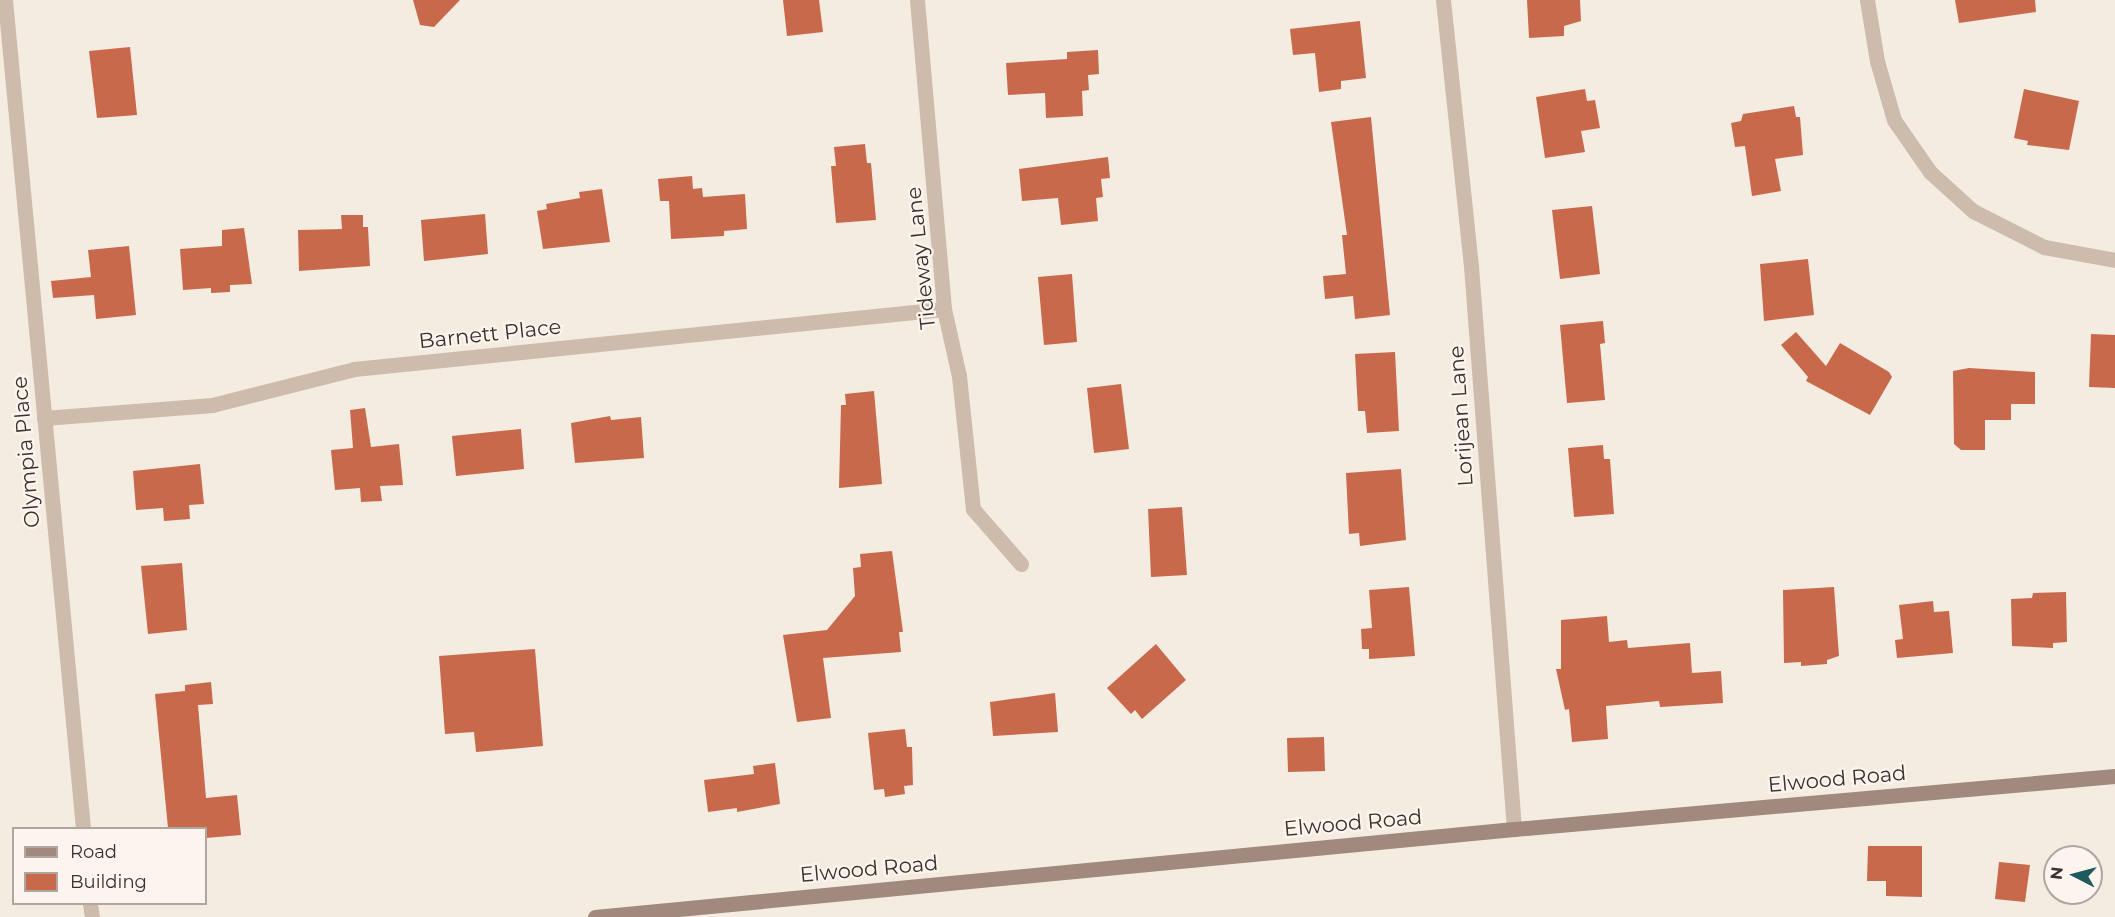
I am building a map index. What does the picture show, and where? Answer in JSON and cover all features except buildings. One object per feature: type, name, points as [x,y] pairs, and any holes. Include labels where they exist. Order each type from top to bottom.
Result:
[{"type":"main road","name":"Elwood Road","points":[[595,917],[1514,829],[2115,776]]},
{"type":"street","name":"Olympia Place","points":[[5,0],[83,827]]},
{"type":"street","name":"Tideway Lane","points":[[917,0],[944,309],[959,376],[973,509],[1021,564]]},
{"type":"street","name":"Lorijean Lane","points":[[1443,0],[1471,266],[1514,829]]},
{"type":"street","points":[[1867,0],[1877,61],[1894,120],[1930,172],[1973,211],[2044,246],[2115,260]]},
{"type":"street","name":"Barnett Place","points":[[44,418],[212,405],[354,369],[944,309]]}]
